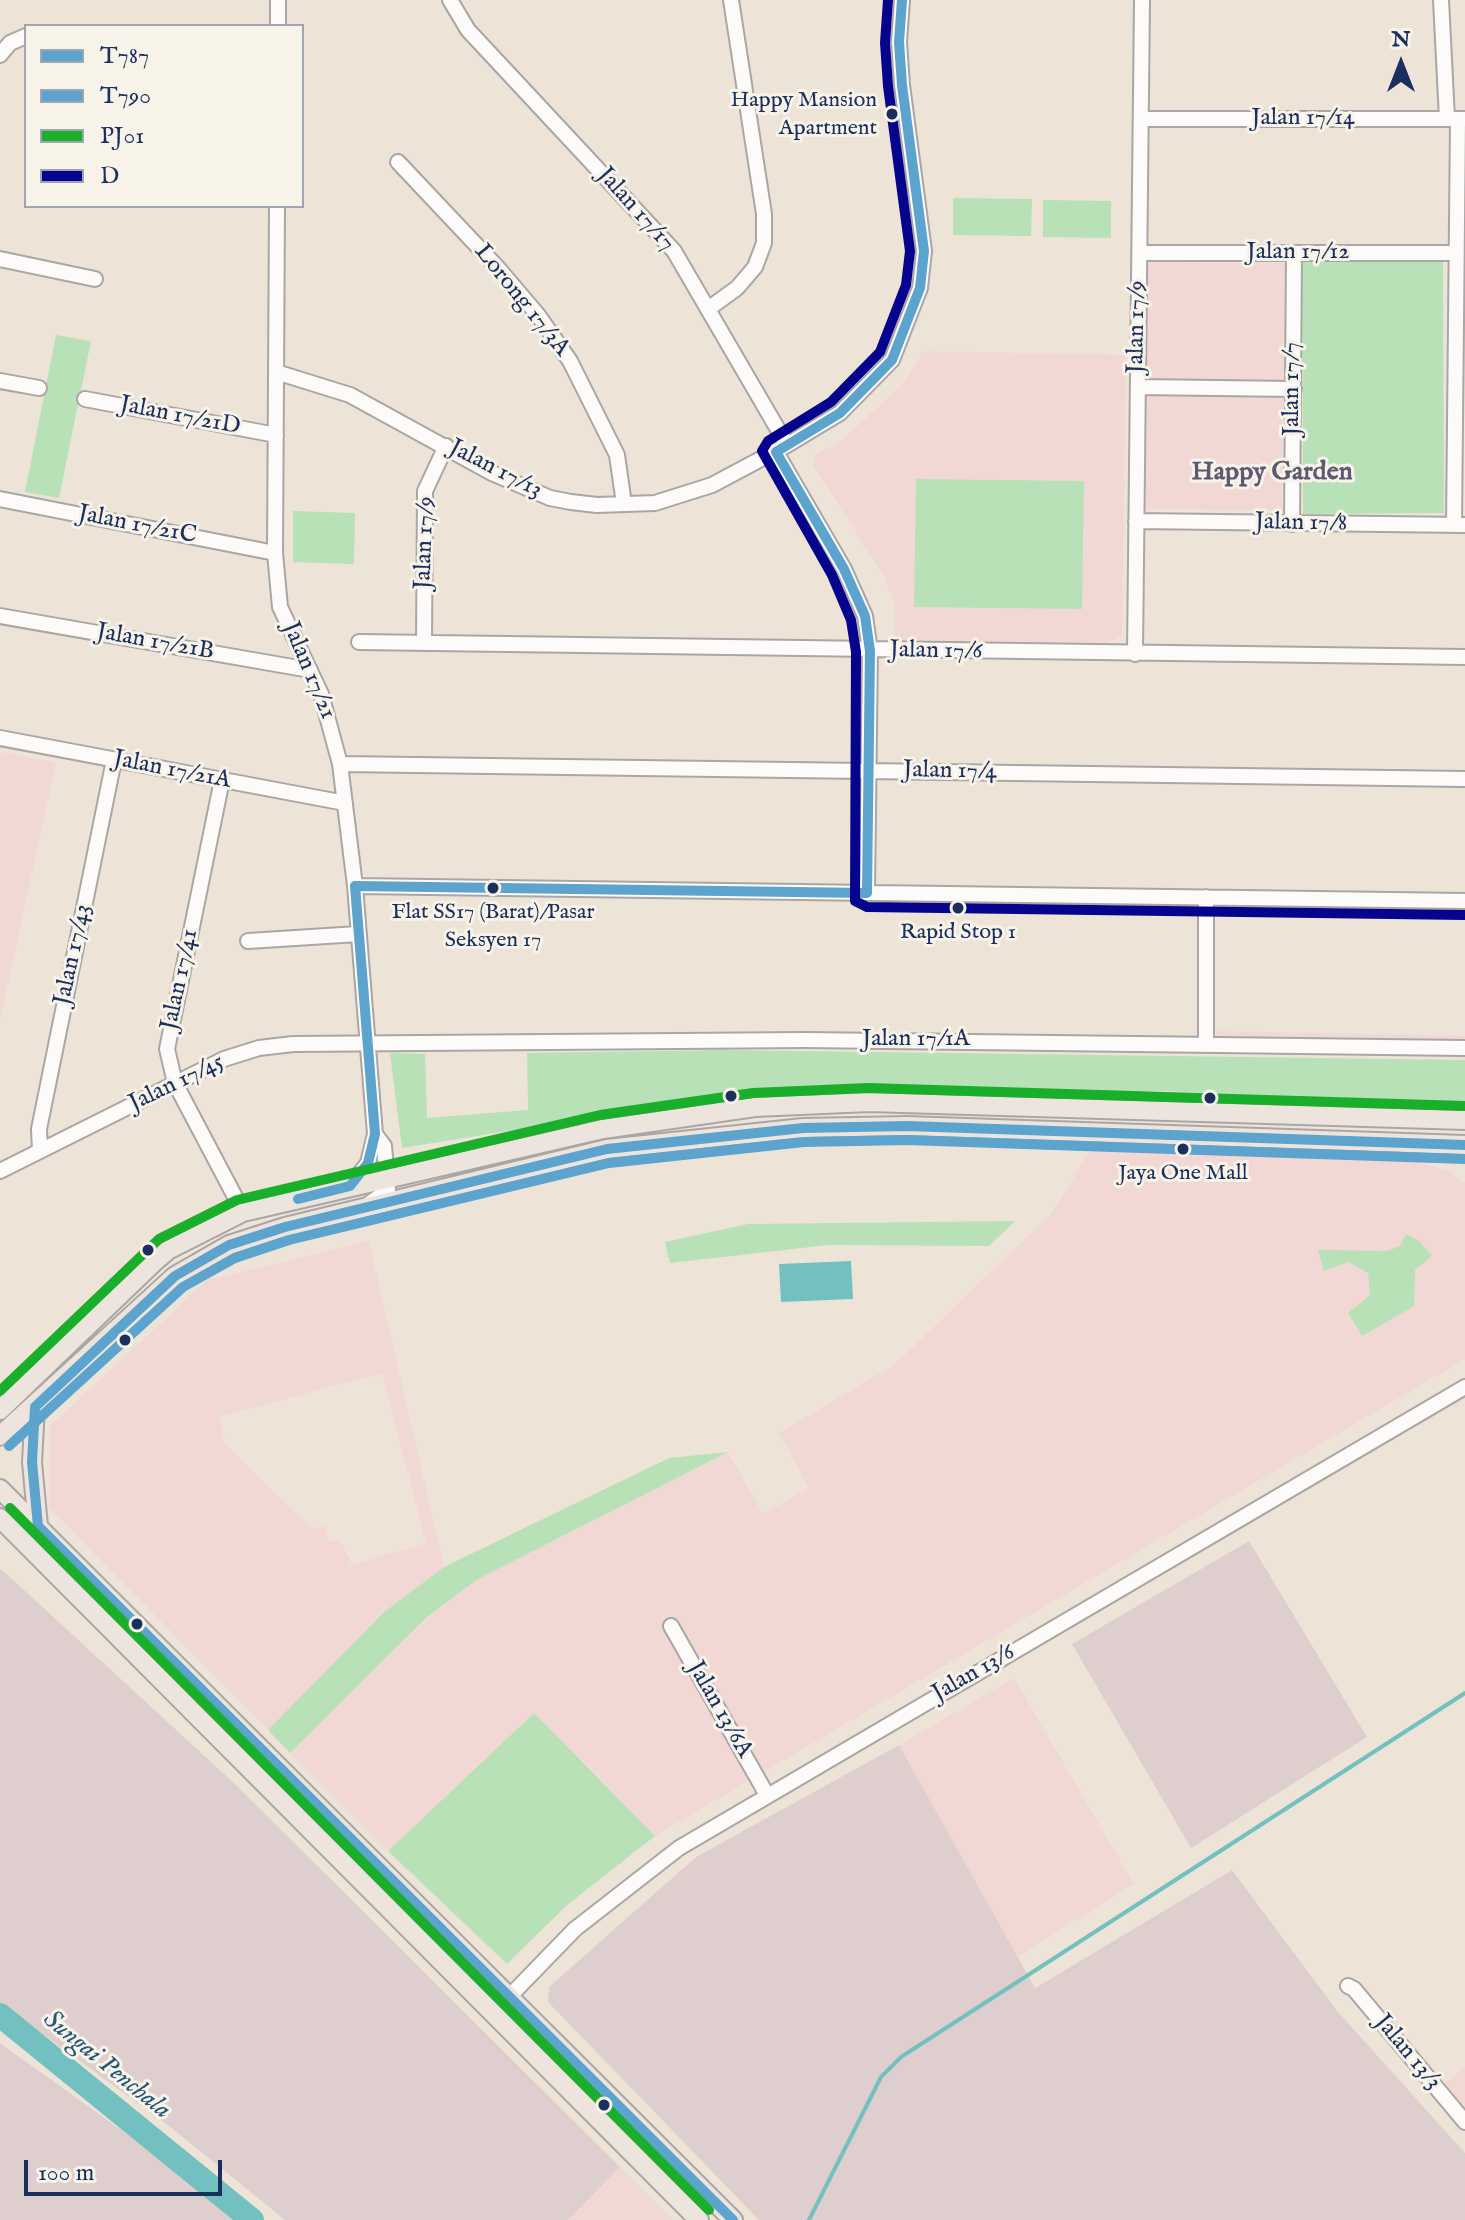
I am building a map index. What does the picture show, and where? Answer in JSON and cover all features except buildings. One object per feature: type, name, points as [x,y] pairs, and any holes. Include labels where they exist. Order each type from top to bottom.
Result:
[{"type":"main road","points":[[0,1410],[168,1250],[243,1212],[603,1129],[755,1107],[869,1102],[1465,1120]]},
{"type":"main road","points":[[0,1436],[175,1276],[229,1245],[256,1235],[607,1149],[803,1128],[1067,1129],[1465,1145]]},
{"type":"main road","points":[[1444,1144],[1465,1154]]},
{"type":"main road","points":[[0,1393],[23,1390]]},
{"type":"main road","points":[[35,1407],[32,1462],[38,1526]]},
{"type":"main road","points":[[0,1489],[733,2220]]},
{"type":"main road","points":[[0,1518],[699,2220]]},
{"type":"main road","points":[[0,1537],[22,1540]]},
{"type":"street","points":[[278,0],[278,24]]},
{"type":"street","name":"Jalan 17/17","points":[[450,0],[468,30],[674,251],[708,309],[844,569],[865,616],[870,651],[867,893]]},
{"type":"street","points":[[708,309],[737,288],[755,267],[764,243],[764,214],[731,0]]},
{"type":"street","name":"Jalan 17/13","points":[[276,372],[350,395],[492,473],[550,498],[597,505],[655,503],[689,494],[781,449],[840,413],[892,360],[920,288],[924,251],[902,85],[899,42],[902,0]]},
{"type":"street","name":"Jalan 17/9","points":[[1135,654],[1142,0]]},
{"type":"street","points":[[1441,0],[1457,119],[1460,525]]},
{"type":"street","points":[[0,55],[10,43],[24,37]]},
{"type":"street","name":"Jalan 17/14","points":[[1141,119],[1457,119]]},
{"type":"street","name":"Lorong 17/3A","points":[[398,162],[538,315],[570,361],[617,455],[623,477],[624,504]]},
{"type":"street","name":"Jalan 17/21","points":[[277,208],[275,553],[280,607],[310,670],[334,734],[340,764],[355,886],[375,1134],[368,1163],[350,1186]]},
{"type":"street","name":"Jalan 17/12","points":[[1139,253],[1457,253]]},
{"type":"street","name":"Jalan 17/7","points":[[1292,524],[1294,253]]},
{"type":"street","points":[[0,259],[95,279]]},
{"type":"street","points":[[0,381],[39,388]]},
{"type":"street","points":[[1138,387],[1294,389]]},
{"type":"street","name":"Jalan 17/21D","points":[[85,399],[276,435]]},
{"type":"street","name":"Jalan 17/9","points":[[424,643],[425,491],[446,446]]},
{"type":"street","name":"Jalan 17/21C","points":[[0,499],[275,553]]},
{"type":"street","name":"Jalan 17/8","points":[[1136,521],[1460,525]]},
{"type":"street","name":"Jalan 17/21B","points":[[0,616],[310,670]]},
{"type":"street","name":"Jalan 17/6","points":[[359,642],[1465,657]]},
{"type":"street","name":"Jalan 17/21A","points":[[0,738],[345,803]]},
{"type":"street","name":"Jalan 17/43","points":[[40,1151],[39,1129],[114,760]]},
{"type":"street","name":"Jalan 17/4","points":[[340,764],[1465,779]]},
{"type":"street","name":"Jalan 17/41","points":[[222,780],[167,1049],[175,1083],[243,1212]]},
{"type":"street","points":[[355,886],[1465,901]]},
{"type":"street","points":[[1206,897],[1206,1044]]},
{"type":"street","points":[[248,941],[358,934]]},
{"type":"street","name":"Jalan 17/1A","points":[[366,1042],[805,1040],[1465,1048]]},
{"type":"street","name":"Jalan 17/45","points":[[0,1171],[224,1059],[259,1048],[366,1042]]},
{"type":"street","name":"Jalan 17/21","points":[[375,1134],[384,1146],[389,1179]]},
{"type":"street","points":[[359,1209],[388,1190],[389,1179]]},
{"type":"street","name":"Jalan 13/6","points":[[509,1997],[575,1929],[630,1883],[767,1795],[1465,1387]]},
{"type":"street","name":"Jalan 13/6A","points":[[671,1626],[767,1795]]},
{"type":"street","name":"Jalan 13/3","points":[[1348,1986],[1354,1989],[1465,2122]]},
{"type":"shaded area","points":[[1145,262],[1290,263],[1288,381],[1143,379]]},
{"type":"shaded area","points":[[923,351],[1126,355],[1122,636],[1108,643],[895,640],[895,606],[884,576],[813,465],[816,455],[843,439],[904,383]]},
{"type":"shaded area","points":[[1146,394],[1283,395],[1282,510],[1145,509]]},
{"type":"shaded area","points":[[0,752],[56,763],[0,1020]]},
{"type":"shaded area","points":[[1217,1031],[1465,1036],[1465,1057],[1217,1052]]},
{"type":"shaded area","points":[[1091,1150],[1416,1161],[1449,1171],[1465,1183],[1465,1359],[655,1836],[534,1713],[388,1851],[290,1753],[427,1617],[478,1579],[728,1452],[763,1514],[809,1488],[779,1433],[894,1365],[1051,1214]]},
{"type":"shaded area","points":[[369,1241],[444,1567],[384,1612],[268,1730],[49,1508],[50,1426],[207,1280]],"holes":[[[382,1373],[426,1543],[352,1565],[340,1540],[329,1542],[325,1526],[312,1529],[225,1443],[219,1417]]]},
{"type":"shaded area","points":[[1249,1541],[1367,1737],[1191,1848],[1072,1644]]},
{"type":"shaded area","points":[[0,1568],[235,1784],[620,2167],[568,2220],[285,2220],[169,2126],[0,2003]]},
{"type":"shaded area","points":[[1014,1678],[1134,1884],[1017,1957],[899,1745]]},
{"type":"shaded area","points":[[899,1745],[1035,1988],[1232,1870],[1338,2012],[1465,2153],[1465,2220],[759,2220],[548,2002],[549,1987],[696,1857]]},
{"type":"shaded area","points":[[0,2043],[152,2152],[240,2220],[0,2220]]},
{"type":"shaded area","points":[[1465,2067],[1465,2108],[1444,2084]]},
{"type":"shaded area","points":[[620,2167],[673,2220],[568,2220]]},
{"type":"green space","points":[[953,198],[1032,199],[1031,236],[953,235]]},
{"type":"green space","points":[[1043,200],[1111,201],[1111,238],[1043,237]]},
{"type":"green space","points":[[1443,259],[1444,513],[1303,514],[1302,260]]},
{"type":"green space","points":[[56,335],[91,341],[59,498],[25,492]]},
{"type":"green space","points":[[916,479],[1084,481],[1082,609],[914,607]]},
{"type":"green space","points":[[293,511],[355,513],[354,564],[293,562]]},
{"type":"green space","points":[[725,1050],[1465,1060],[1465,1106],[1167,1091],[851,1091],[758,1096],[601,1116],[402,1148],[390,1053],[425,1054],[427,1118],[528,1110],[527,1053]]},
{"type":"green space","points":[[1015,1221],[989,1246],[828,1245],[670,1263],[665,1242],[748,1224]]},
{"type":"green space","points":[[1406,1234],[1419,1241],[1432,1256],[1415,1270],[1414,1306],[1362,1336],[1348,1313],[1370,1295],[1368,1273],[1348,1262],[1324,1271],[1318,1250],[1388,1251],[1400,1246]]},
{"type":"green space","points":[[728,1452],[478,1579],[427,1617],[290,1753],[268,1730],[384,1612],[444,1567],[669,1458]]},
{"type":"green space","points":[[534,1713],[655,1836],[567,1905],[507,1964],[388,1851]]},
{"type":"water","points":[[851,1261],[853,1299],[781,1302],[779,1264]]},
{"type":"waterway","points":[[809,2220],[881,2077],[901,2057],[1465,1693]]},
{"type":"waterway","name":"Sungai Penchala","points":[[0,2015],[252,2220]]},
{"type":"transit line","name":"D","points":[[888,0],[885,43],[888,86],[910,251],[906,285],[880,352],[831,402],[768,441],[762,451],[832,575],[851,620],[856,652],[855,901],[867,907],[1465,915]]},
{"type":"transit line","name":"T787","points":[[298,1199],[350,1186],[368,1163],[375,1134],[355,886],[867,893],[870,651],[865,616],[844,569],[776,452],[840,413],[892,360],[920,288],[924,251],[902,85],[899,42],[902,0]]},
{"type":"transit line","name":"PJ01","points":[[0,1391],[159,1239],[237,1200],[600,1115],[753,1093],[868,1088],[1465,1106]]},
{"type":"transit line","name":"T787","points":[[733,2220],[38,1526],[32,1462],[35,1407],[175,1276],[229,1245],[285,1227],[607,1149],[803,1128],[907,1126],[1465,1145]]},
{"type":"transit line","name":"T790","points":[[9,1446],[183,1287],[235,1258],[289,1240],[609,1163],[804,1142],[907,1140],[1465,1159]]},
{"type":"transit line","name":"PJ01","points":[[10,1508],[709,2210]]},
{"type":"place","name":"Happy Mansion Apartment","points":[[892,114]]},
{"type":"place","name":"Flat SS17 (Barat)/Pasar Seksyen 17","points":[[493,888]]},
{"type":"place","name":"Rapid Stop 1","points":[[958,908]]},
{"type":"place","name":"Jaya One Mall","points":[[1183,1149]]},
{"type":"district","name":"Happy Garden","points":[[1272,474]]}]
